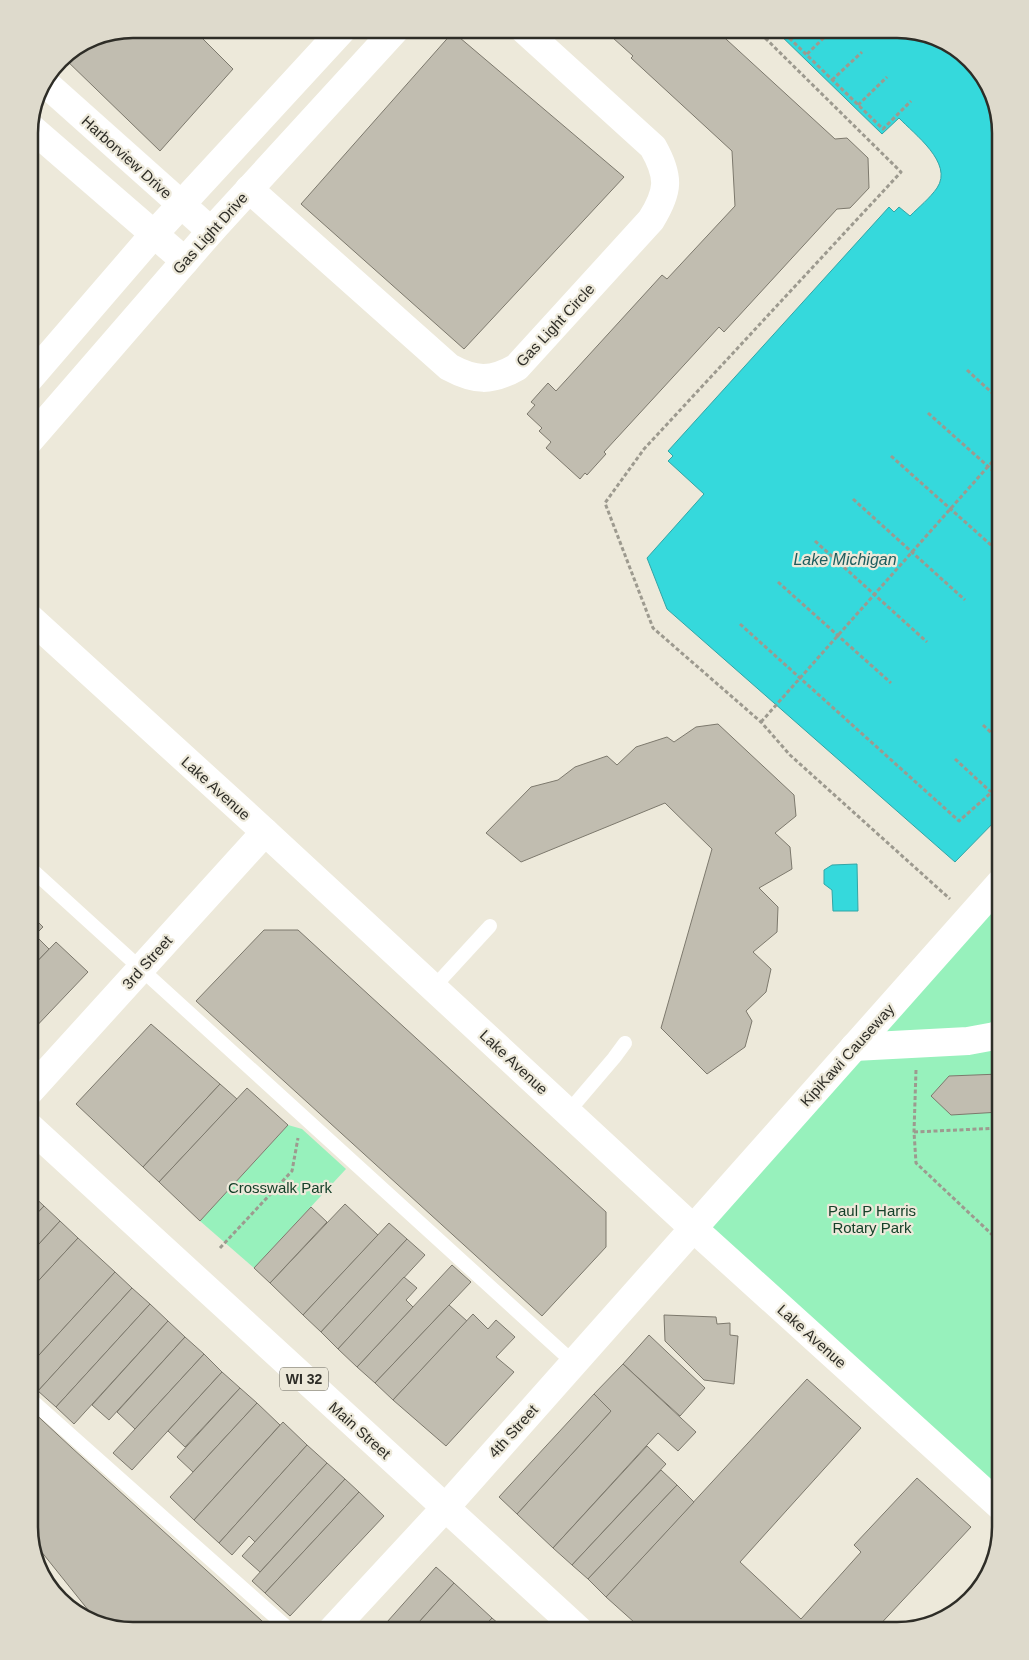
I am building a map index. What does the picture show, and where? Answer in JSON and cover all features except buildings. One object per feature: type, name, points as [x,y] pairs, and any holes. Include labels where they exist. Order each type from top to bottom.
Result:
[{"type":"street","points":[[38,369],[180,205],[335,38]]},
{"type":"street","name":"Gas Light Drive","points":[[38,431],[211,231],[388,38]]},
{"type":"street","name":"Gas Light Circle","points":[[249,189],[448,367],[466,376],[485,378],[505,374],[517,367],[651,220],[661,203],[665,184],[663,165],[653,147],[532,38]]},
{"type":"street","name":"Harborview Drive","points":[[50,87],[211,231]]},
{"type":"street","points":[[38,134],[185,261]]},
{"type":"street","name":"Lake Avenue","points":[[38,625],[265,832],[693,1228],[992,1499]]},
{"type":"street","name":"3rd Street","points":[[38,1082],[265,832]]},
{"type":"street","name":"KipiKawi Causeway","points":[[693,1228],[992,892]]},
{"type":"street","points":[[854,1048],[968,1041],[992,1037]]},
{"type":"street","name":"Main Street","points":[[38,1134],[570,1622]]},
{"type":"street","name":"4th Street","points":[[339,1622],[445,1508],[693,1228]]},
{"type":"lane","points":[[38,875],[574,1363]]},
{"type":"lane","points":[[433,988],[490,926]]},
{"type":"lane","points":[[568,1112],[625,1043]]},
{"type":"lane","points":[[38,1406],[281,1622]]},
{"type":"path","points":[[765,38],[901,172],[644,449],[605,503],[654,628],[760,722],[790,755],[950,899]]},
{"type":"path","points":[[790,38],[883,129],[911,101]]},
{"type":"path","points":[[806,54],[823,38]]},
{"type":"path","points":[[832,80],[862,52]]},
{"type":"path","points":[[858,105],[887,77]]},
{"type":"path","points":[[967,370],[992,393]]},
{"type":"path","points":[[928,413],[992,470]]},
{"type":"path","points":[[890,456],[992,546]]},
{"type":"path","points":[[760,722],[992,462]]},
{"type":"path","points":[[853,499],[965,600]]},
{"type":"path","points":[[815,541],[927,642]]},
{"type":"path","points":[[778,582],[890,683]]},
{"type":"path","points":[[740,624],[959,821],[992,792],[955,759]]},
{"type":"path","points":[[984,725],[992,733]]},
{"type":"path","points":[[915,1066],[914,1132],[916,1163],[992,1234]]},
{"type":"path","points":[[220,1248],[292,1171],[302,1117]]},
{"type":"path","points":[[914,1132],[992,1128]]},
{"type":"green space","name":"Paul P Harris Rotary Park","points":[[992,894],[992,1488],[693,1228]]},
{"type":"green space","name":"Crosswalk Park","points":[[288,1125],[302,1129],[346,1169],[254,1268],[200,1221]]},
{"type":"water","name":"Lake Michigan","points":[[783,38],[902,38],[915,39],[938,47],[959,61],[968,70],[982,91],[990,114],[992,133],[992,824],[955,862],[667,609],[647,558],[704,494],[668,461],[673,456],[668,451],[889,207],[894,212],[899,207],[910,216],[937,188],[941,178],[936,159],[922,141],[899,118],[882,134]]},
{"type":"water","points":[[857,864],[858,911],[833,911],[832,890],[824,884],[824,870],[832,865]]}]
